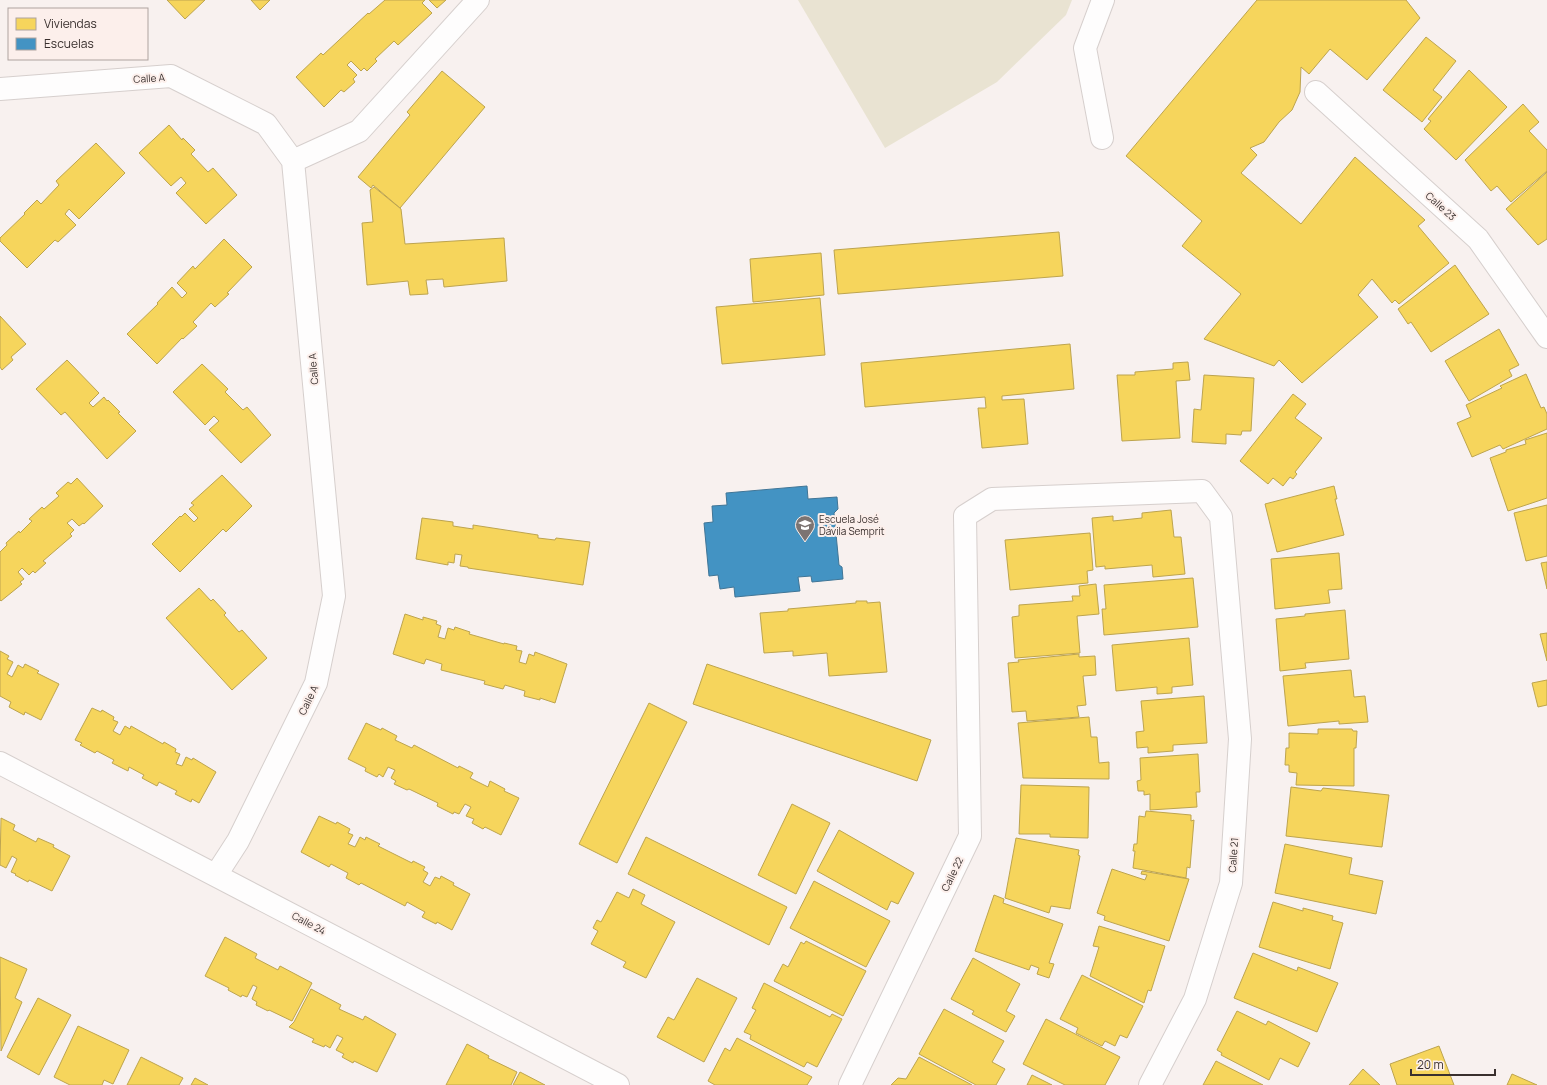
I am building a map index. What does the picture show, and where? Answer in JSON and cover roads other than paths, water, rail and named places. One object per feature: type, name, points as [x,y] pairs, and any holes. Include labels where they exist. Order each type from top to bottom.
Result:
[{"type":"street","points":[[293,161],[359,131],[478,0]]},
{"type":"street","points":[[1102,138],[1085,48],[1103,0]]},
{"type":"street","name":"Calle A","points":[[0,89],[171,76],[266,124],[293,161],[334,596],[316,683],[238,841],[216,875]]},
{"type":"street","name":"Calle 23","points":[[1316,92],[1478,239],[1547,337]]},
{"type":"street","name":"Calle 21","points":[[967,643],[965,516],[992,499],[1202,491],[1221,517],[1240,739],[1231,883],[1195,999],[1150,1085]]},
{"type":"street","name":"Calle 22","points":[[850,1085],[970,836],[967,643]]},
{"type":"street","name":"Calle 24","points":[[0,763],[618,1085]]},
{"type":"place","name":"Escuela José Dávila Semprit","points":[[805,542]]}]
